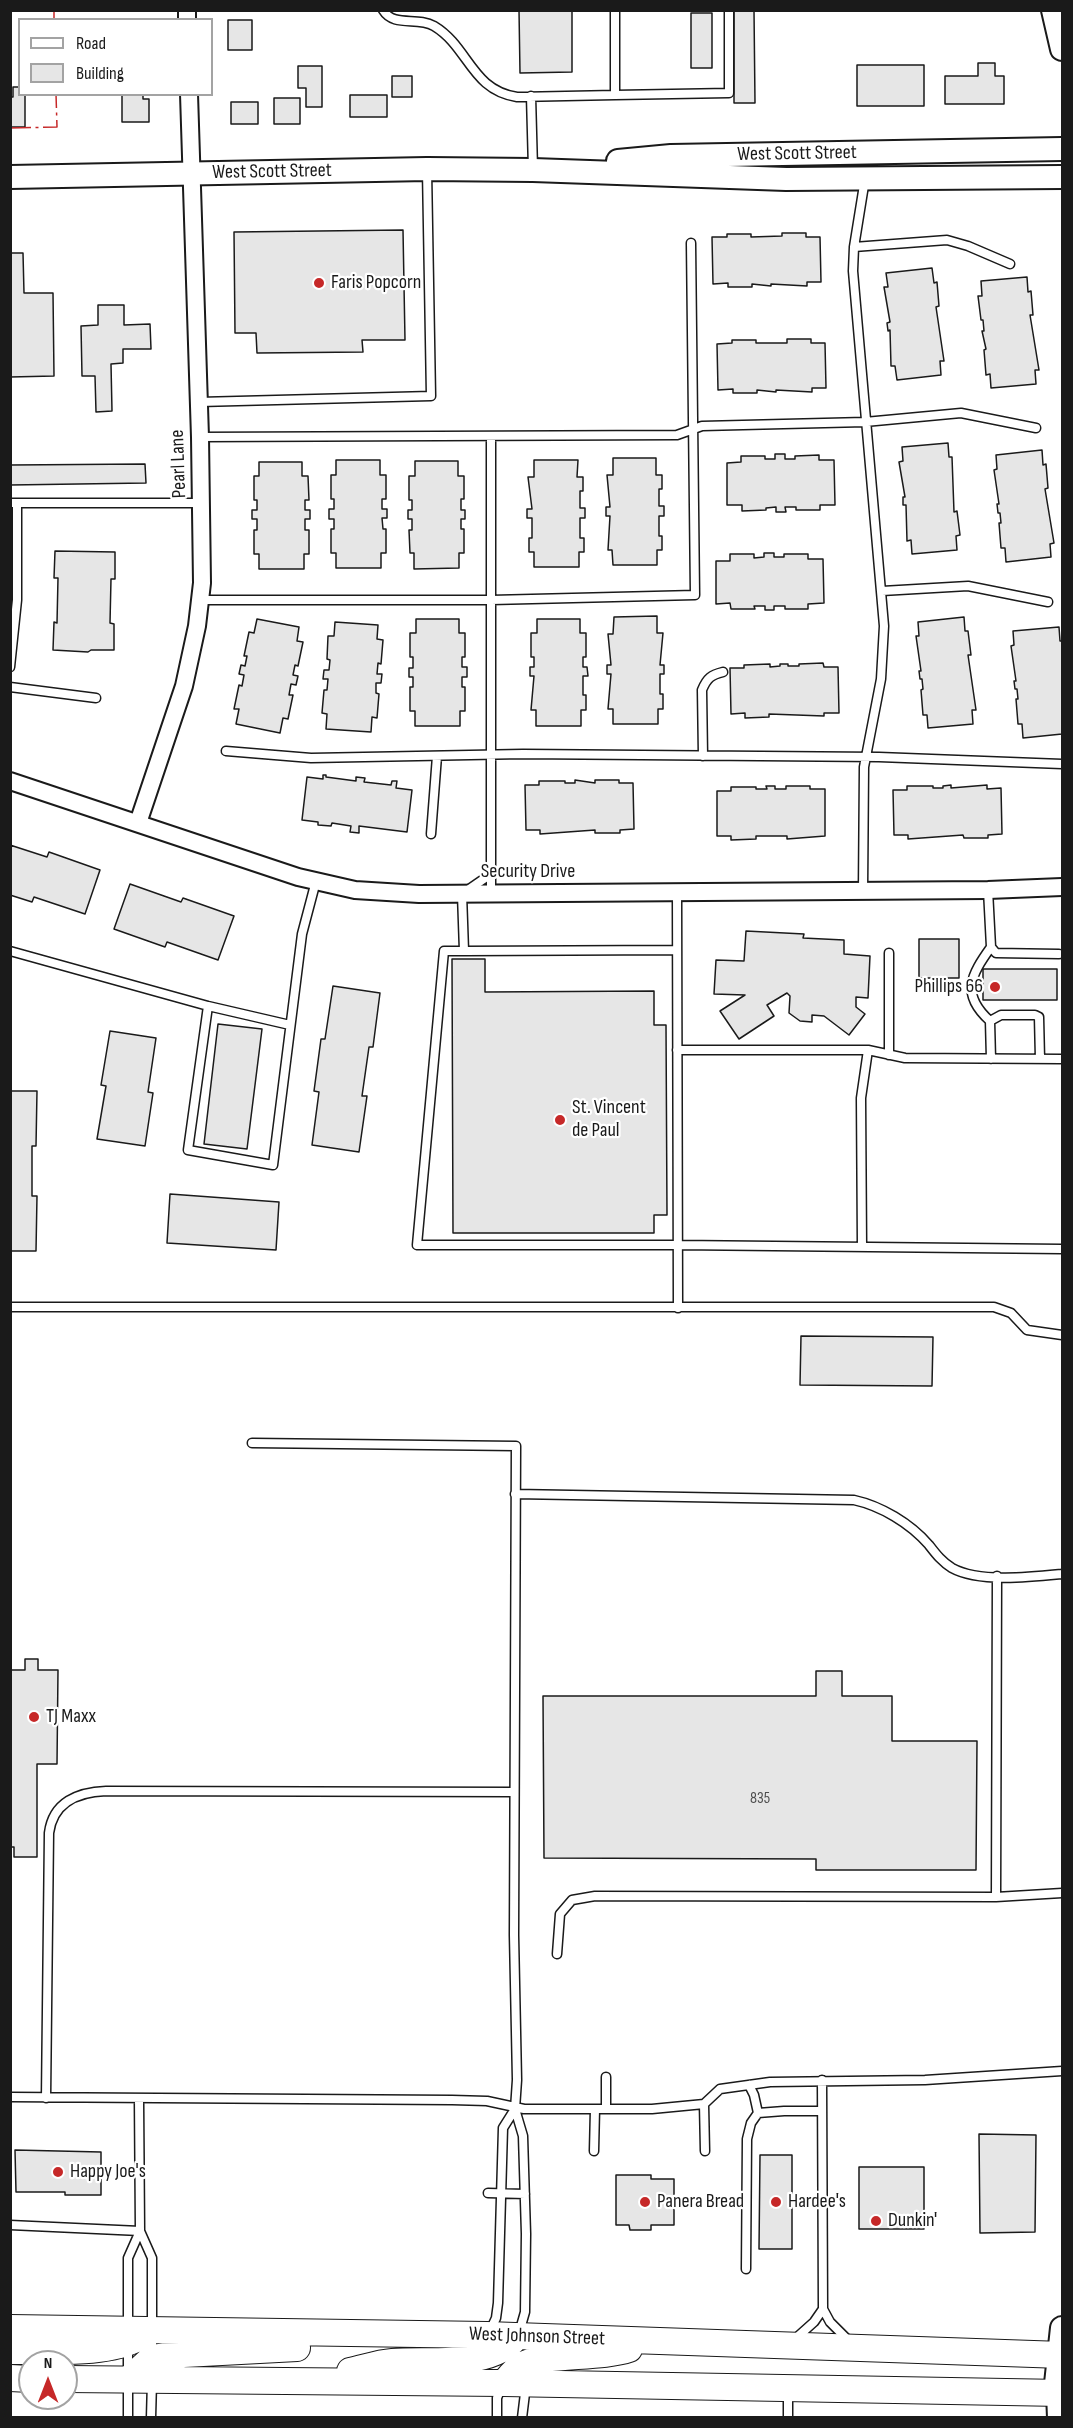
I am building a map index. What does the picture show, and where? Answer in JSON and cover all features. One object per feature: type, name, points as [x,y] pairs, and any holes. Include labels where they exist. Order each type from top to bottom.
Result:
[{"type":"main road","points":[[1053,10],[1062,50]]},
{"type":"main road","name":"West Scott Street","points":[[533,170],[671,156],[1062,149]]},
{"type":"main road","name":"West Scott Street","points":[[10,177],[427,170],[533,170],[786,179],[1062,177]]},
{"type":"main road","name":"West Johnson Street","points":[[10,2328],[136,2334],[487,2335],[1061,2355]]},
{"type":"main road","points":[[78,2378],[144,2372],[315,2380],[788,2388],[1058,2401],[1062,2328]]},
{"type":"main road","points":[[144,2372],[184,2354],[304,2347],[350,2333]]},
{"type":"main road","points":[[10,2350],[100,2349],[136,2334]]},
{"type":"main road","points":[[315,2380],[387,2363],[489,2356],[504,2348],[517,2336]]},
{"type":"main road","points":[[515,2383],[517,2368],[528,2362],[608,2355],[658,2340]]},
{"type":"street","name":"Pearl Lane","points":[[138,824],[184,686],[200,600],[202,565],[200,437],[189,96]]},
{"type":"street","name":"Security Drive","points":[[10,781],[316,881],[355,890],[419,894],[491,894],[988,890],[1062,887]]},
{"type":"lane","points":[[383,10],[393,20],[423,22],[434,26],[459,51],[480,80],[495,90],[511,96],[729,93],[729,10]]},
{"type":"lane","points":[[615,10],[615,95]]},
{"type":"lane","points":[[531,96],[533,170]]},
{"type":"lane","points":[[199,402],[431,396],[427,170]]},
{"type":"lane","points":[[863,891],[864,767],[883,662],[884,626],[853,271],[854,247],[865,179]]},
{"type":"lane","points":[[854,247],[947,240],[968,246],[1010,264]]},
{"type":"lane","points":[[200,600],[491,600],[695,595],[691,243]]},
{"type":"lane","points":[[200,437],[677,435],[702,426],[865,422],[962,413],[1036,428]]},
{"type":"lane","points":[[491,436],[491,894]]},
{"type":"lane","points":[[10,667],[17,600],[14,503],[201,503]]},
{"type":"lane","points":[[882,591],[968,586],[1048,602]]},
{"type":"lane","points":[[703,756],[702,690],[706,680],[712,675],[723,672]]},
{"type":"lane","points":[[10,687],[96,698]]},
{"type":"lane","points":[[226,751],[311,758],[491,755],[866,757],[1062,764]]},
{"type":"lane","points":[[431,834],[437,756]]},
{"type":"lane","points":[[464,951],[462,894],[491,874]]},
{"type":"lane","points":[[208,1006],[188,1150],[273,1165],[302,934],[316,881]]},
{"type":"lane","points":[[988,890],[991,947],[996,953],[1059,954]]},
{"type":"lane","points":[[677,892],[678,1308]]},
{"type":"lane","points":[[991,947],[975,970],[970,986],[980,1012],[990,1021],[991,1059]]},
{"type":"lane","points":[[677,950],[444,951],[417,1245],[1062,1249]]},
{"type":"lane","points":[[10,951],[208,1006],[290,1025]]},
{"type":"lane","points":[[889,953],[889,1055]]},
{"type":"lane","points":[[990,1021],[1000,1015],[1039,1017],[1040,1059]]},
{"type":"lane","points":[[677,1050],[868,1050],[905,1058],[1062,1059]]},
{"type":"lane","points":[[862,1247],[861,1098],[868,1050]]},
{"type":"lane","points":[[10,1307],[994,1308],[1011,1313],[1027,1330],[1062,1335]]},
{"type":"lane","points":[[252,1443],[516,1446],[514,1945],[517,2033],[515,2109],[523,2132],[525,2194],[525,2312],[517,2336]]},
{"type":"lane","points":[[515,1494],[854,1500],[876,1507],[907,1525],[940,1559],[954,1569],[971,1574],[997,1576],[1029,1577],[1062,1574]]},
{"type":"lane","points":[[996,1896],[997,1576]]},
{"type":"lane","points":[[46,2098],[49,1833],[55,1813],[72,1797],[83,1792],[106,1791],[514,1792]]},
{"type":"lane","points":[[556,1954],[561,1914],[572,1900],[595,1896],[996,1896],[1062,1893]]},
{"type":"lane","points":[[10,2097],[452,2100],[487,2102],[515,2109],[652,2109],[704,2104],[720,2089],[791,2080],[925,2080],[1062,2071]]},
{"type":"lane","points":[[606,2077],[606,2109]]},
{"type":"lane","points":[[822,2080],[823,2309],[830,2322],[856,2347]]},
{"type":"lane","points":[[746,2270],[747,2139],[751,2123],[758,2113],[749,2085]]},
{"type":"lane","points":[[128,2418],[144,2372],[136,2334],[152,2258],[140,2231],[140,2099]]},
{"type":"lane","points":[[704,2104],[705,2151]]},
{"type":"lane","points":[[487,2335],[495,2322],[498,2303],[503,2128],[515,2109]]},
{"type":"lane","points":[[594,2151],[595,2109]]},
{"type":"lane","points":[[758,2113],[784,2110],[822,2111]]},
{"type":"lane","points":[[488,2193],[525,2194]]},
{"type":"lane","points":[[10,2225],[140,2231]]},
{"type":"lane","points":[[140,2231],[128,2258],[136,2334],[151,2418]]},
{"type":"lane","points":[[789,2345],[814,2322],[823,2309]]},
{"type":"lane","points":[[497,2418],[498,2394],[515,2383],[522,2418]]},
{"type":"lane","points":[[788,2388],[788,2418]]},
{"type":"building","points":[[519,10],[572,10],[572,72],[520,73]]},
{"type":"building","points":[[734,10],[754,10],[755,103],[734,103]]},
{"type":"building","points":[[691,13],[712,13],[712,68],[691,68]]},
{"type":"building","points":[[228,20],[252,20],[252,50],[228,50]]},
{"type":"building","points":[[978,63],[995,63],[995,76],[1004,76],[1004,104],[945,104],[945,76],[978,76]]},
{"type":"building","points":[[857,65],[924,65],[924,106],[857,106]]},
{"type":"building","points":[[298,66],[322,66],[322,107],[306,107],[306,88],[298,88]]},
{"type":"building","points":[[392,76],[412,76],[412,97],[392,97]]},
{"type":"building","points":[[13,87],[18,87],[18,96],[25,96],[25,127],[10,127],[10,97],[13,97]]},
{"type":"building","points":[[350,95],[387,95],[387,117],[350,117]]},
{"type":"building","points":[[122,96],[143,96],[143,99],[149,99],[149,122],[122,122]]},
{"type":"building","points":[[274,98],[300,98],[300,124],[274,124]]},
{"type":"building","points":[[231,102],[258,102],[258,124],[231,124]]},
{"type":"building","name":"Faris Popcorn","points":[[403,230],[405,340],[362,340],[363,352],[257,353],[256,333],[235,333],[234,232]]},
{"type":"building","points":[[782,233],[806,233],[806,237],[820,237],[821,282],[807,282],[807,286],[752,284],[752,287],[728,287],[728,283],[713,284],[712,237],[727,237],[727,234],[751,234],[751,237],[782,236]]},
{"type":"building","points":[[10,253],[23,253],[24,293],[53,293],[54,376],[10,377]]},
{"type":"building","points":[[932,268],[934,283],[937,282],[939,306],[936,307],[944,361],[940,361],[941,375],[897,380],[895,366],[891,366],[890,330],[888,331],[887,323],[890,322],[884,287],[888,287],[886,273]]},
{"type":"building","points":[[1027,277],[1028,292],[1031,291],[1033,315],[1030,315],[1039,370],[1035,370],[1036,384],[991,388],[990,374],[986,375],[984,350],[986,349],[978,296],[982,296],[981,281]]},
{"type":"building","points":[[98,305],[124,305],[124,325],[150,324],[151,349],[123,349],[123,363],[111,364],[112,411],[96,412],[95,376],[82,376],[81,326],[98,325]]},
{"type":"building","points":[[787,339],[811,339],[811,343],[825,343],[826,388],[812,388],[812,392],[757,390],[757,393],[733,393],[733,389],[718,390],[717,344],[732,343],[732,340],[787,343]]},
{"type":"building","points":[[948,443],[949,457],[952,457],[954,512],[957,511],[960,535],[956,536],[957,550],[912,554],[911,540],[907,541],[906,505],[903,505],[903,497],[905,497],[899,462],[903,461],[902,447]]},
{"type":"building","points":[[1042,450],[1043,465],[1046,464],[1048,488],[1045,489],[1054,543],[1050,544],[1051,557],[1006,562],[1005,548],[1001,548],[999,523],[1001,523],[994,470],[997,469],[996,455]]},
{"type":"building","points":[[775,454],[785,454],[785,459],[795,459],[795,456],[819,455],[819,460],[834,460],[835,505],[820,505],[820,510],[796,510],[796,507],[785,507],[786,512],[776,512],[776,507],[766,508],[766,510],[742,511],[742,505],[727,505],[727,463],[741,462],[741,456],[765,456],[765,459],[775,459]]},
{"type":"building","points":[[613,458],[656,458],[656,475],[662,475],[659,506],[664,506],[664,516],[659,516],[662,550],[657,550],[657,565],[613,565],[612,550],[608,550],[610,516],[606,516],[606,507],[610,507],[607,475],[613,475]]},
{"type":"building","points":[[336,460],[380,460],[380,475],[386,475],[386,499],[382,499],[382,509],[387,509],[387,518],[382,518],[383,529],[386,529],[386,553],[381,553],[381,568],[336,568],[336,553],[331,553],[331,529],[334,529],[334,519],[329,519],[329,509],[334,509],[334,499],[331,499],[331,475],[336,475]]},
{"type":"building","points":[[534,460],[578,460],[577,477],[583,477],[580,508],[585,508],[585,518],[580,518],[580,538],[584,538],[584,552],[579,552],[579,567],[534,567],[534,552],[529,552],[532,518],[527,518],[527,509],[532,509],[528,477],[534,477]]},
{"type":"building","points":[[415,461],[458,461],[458,476],[464,476],[464,499],[461,499],[461,510],[465,510],[465,519],[461,519],[461,529],[464,529],[464,553],[459,553],[459,568],[414,569],[414,553],[410,553],[409,530],[412,530],[412,519],[408,519],[408,510],[412,510],[412,500],[409,500],[409,476],[415,476]]},
{"type":"building","points":[[259,462],[302,462],[302,476],[308,476],[309,500],[305,500],[305,510],[310,510],[310,519],[305,519],[305,530],[309,530],[309,554],[304,554],[304,569],[259,569],[259,554],[254,554],[254,530],[257,530],[257,519],[252,519],[252,510],[257,510],[257,500],[254,500],[254,476],[259,476]]},
{"type":"building","points":[[145,464],[146,483],[10,485],[10,465]]},
{"type":"building","points":[[55,551],[115,552],[115,579],[111,579],[110,623],[114,624],[114,650],[88,652],[53,650],[54,622],[57,623],[58,578],[54,578]]},
{"type":"building","points":[[764,553],[774,553],[774,557],[784,557],[784,554],[808,554],[808,559],[823,559],[824,603],[808,604],[808,609],[785,609],[785,606],[774,606],[774,610],[765,610],[765,606],[754,606],[755,609],[731,609],[730,603],[716,604],[716,561],[730,561],[730,554],[754,554],[754,558],[764,557]]},
{"type":"building","points":[[657,616],[657,633],[663,633],[660,665],[664,665],[664,674],[660,674],[663,709],[658,709],[658,724],[613,724],[613,709],[608,709],[611,674],[607,674],[607,665],[611,665],[608,634],[613,634],[614,617]]},
{"type":"building","points":[[964,617],[965,631],[968,631],[971,655],[968,655],[976,710],[972,710],[973,724],[928,728],[927,715],[923,715],[921,690],[923,689],[916,636],[919,636],[918,622]]},
{"type":"building","points":[[257,619],[299,627],[297,641],[303,642],[298,666],[295,665],[293,675],[298,676],[296,685],[291,684],[289,695],[293,695],[288,719],[283,718],[280,733],[236,724],[239,709],[234,709],[239,685],[242,686],[244,675],[239,674],[241,665],[245,666],[247,656],[244,656],[249,632],[254,633]]},
{"type":"building","points":[[416,619],[459,619],[459,633],[465,633],[465,657],[462,657],[462,667],[467,667],[467,677],[462,677],[462,687],[465,687],[465,711],[460,711],[460,726],[415,726],[415,711],[410,711],[410,687],[413,687],[413,677],[409,677],[409,668],[413,668],[413,657],[410,657],[410,633],[416,633]]},
{"type":"building","points":[[537,619],[580,619],[580,633],[586,633],[586,657],[583,657],[583,667],[587,667],[588,676],[583,676],[586,710],[581,710],[581,726],[536,726],[536,710],[531,710],[534,676],[530,676],[530,667],[534,667],[534,657],[531,657],[531,633],[537,633]]},
{"type":"building","points":[[335,622],[378,625],[377,639],[383,640],[381,664],[378,663],[377,674],[382,674],[381,683],[376,683],[376,693],[379,694],[377,718],[372,717],[371,732],[326,729],[327,714],[322,713],[324,690],[327,690],[328,679],[323,679],[324,670],[329,670],[328,636],[334,636]]},
{"type":"building","points":[[1059,627],[1060,641],[1062,641],[1062,734],[1023,738],[1022,724],[1018,724],[1016,699],[1018,699],[1011,646],[1014,645],[1013,631]]},
{"type":"building","points":[[823,663],[824,667],[838,667],[839,713],[824,713],[824,716],[769,714],[769,717],[745,718],[745,713],[731,714],[730,668],[744,668],[744,665],[770,664],[770,667],[780,666],[780,664],[799,666],[799,664]]},
{"type":"building","points":[[323,775],[356,781],[356,777],[365,778],[364,782],[391,785],[392,781],[397,781],[396,788],[412,790],[407,832],[359,826],[359,833],[350,832],[351,826],[332,823],[331,826],[318,825],[318,822],[302,820],[307,777],[323,779]]},
{"type":"building","points":[[575,780],[595,783],[595,780],[619,780],[619,783],[633,783],[634,829],[620,830],[620,833],[595,833],[595,830],[540,834],[540,830],[526,830],[525,785],[539,785],[539,781],[575,783]]},
{"type":"building","points":[[951,785],[951,788],[987,785],[987,789],[1001,788],[1002,834],[988,835],[988,838],[964,838],[963,835],[908,839],[908,835],[894,835],[893,790],[907,790],[907,786],[943,788],[943,786]]},
{"type":"building","points":[[766,786],[775,786],[775,789],[786,789],[786,786],[810,786],[810,789],[825,789],[825,836],[787,839],[787,836],[756,836],[756,839],[731,840],[731,836],[717,836],[717,791],[731,791],[731,787],[767,789]]},
{"type":"building","points":[[10,845],[47,857],[49,852],[100,870],[85,914],[34,897],[32,902],[10,895]]},
{"type":"building","points":[[130,884],[181,902],[183,898],[234,916],[218,960],[167,942],[165,947],[114,929]]},
{"type":"building","points":[[746,931],[804,934],[803,938],[844,940],[844,954],[870,956],[868,998],[856,997],[856,1007],[865,1014],[849,1035],[824,1016],[812,1015],[812,1022],[800,1021],[789,1013],[790,996],[787,993],[767,1005],[774,1016],[739,1039],[720,1011],[745,995],[714,994],[716,960],[744,961]]},
{"type":"building","points":[[919,939],[959,939],[959,978],[919,978]]},
{"type":"building","name":"St. Vincent de Paul","points":[[452,959],[485,959],[485,992],[654,991],[654,1025],[666,1025],[667,1215],[654,1215],[654,1233],[453,1233]]},
{"type":"building","points":[[983,969],[1057,969],[1057,1000],[983,1000]]},
{"type":"building","points":[[333,986],[380,993],[373,1047],[369,1047],[362,1096],[367,1096],[359,1152],[312,1145],[319,1092],[314,1091],[321,1039],[325,1039]]},
{"type":"building","points":[[218,1024],[262,1029],[247,1149],[204,1144]]},
{"type":"building","points":[[110,1031],[156,1038],[148,1092],[153,1093],[145,1146],[97,1139],[106,1086],[101,1085]]},
{"type":"building","points":[[10,1091],[37,1091],[36,1146],[32,1146],[32,1196],[37,1196],[36,1251],[10,1251]]},
{"type":"building","points":[[170,1194],[279,1202],[276,1250],[167,1243]]},
{"type":"building","points":[[801,1336],[933,1337],[932,1386],[800,1385]]},
{"type":"building","name":"TJ Maxx","points":[[25,1659],[38,1659],[38,1670],[58,1670],[57,1764],[37,1764],[37,1857],[14,1857],[14,1847],[10,1847],[10,1670],[25,1670]]},
{"type":"building","points":[[816,1671],[842,1671],[842,1696],[892,1696],[892,1741],[977,1741],[976,1870],[816,1870],[816,1859],[544,1858],[543,1696],[816,1696]]},
{"type":"building","points":[[979,2134],[1036,2135],[1035,2232],[980,2233]]},
{"type":"building","name":"Happy Joe's","points":[[15,2150],[101,2152],[101,2195],[16,2192]]},
{"type":"building","name":"Hardee's","points":[[760,2155],[792,2155],[792,2249],[759,2249]]},
{"type":"building","points":[[859,2167],[924,2167],[924,2229],[859,2229]]},
{"type":"building","name":"Panera Bread","points":[[616,2175],[651,2175],[651,2179],[674,2179],[674,2225],[651,2225],[651,2230],[630,2230],[629,2225],[616,2225]]},
{"type":"power","points":[[54,10],[54,18]]},
{"type":"power","points":[[10,128],[57,127],[56,96]]},
{"type":"place","name":"Faris Popcorn","points":[[319,283]]},
{"type":"place","name":"Phillips 66","points":[[995,987]]},
{"type":"place","name":"St. Vincent de Paul","points":[[560,1120]]},
{"type":"place","name":"TJ Maxx","points":[[34,1717]]},
{"type":"place","name":"Happy Joe's","points":[[58,2172]]},
{"type":"place","name":"Panera Bread","points":[[645,2202]]},
{"type":"place","name":"Hardee's","points":[[776,2202]]},
{"type":"place","name":"Dunkin'","points":[[876,2221]]}]
